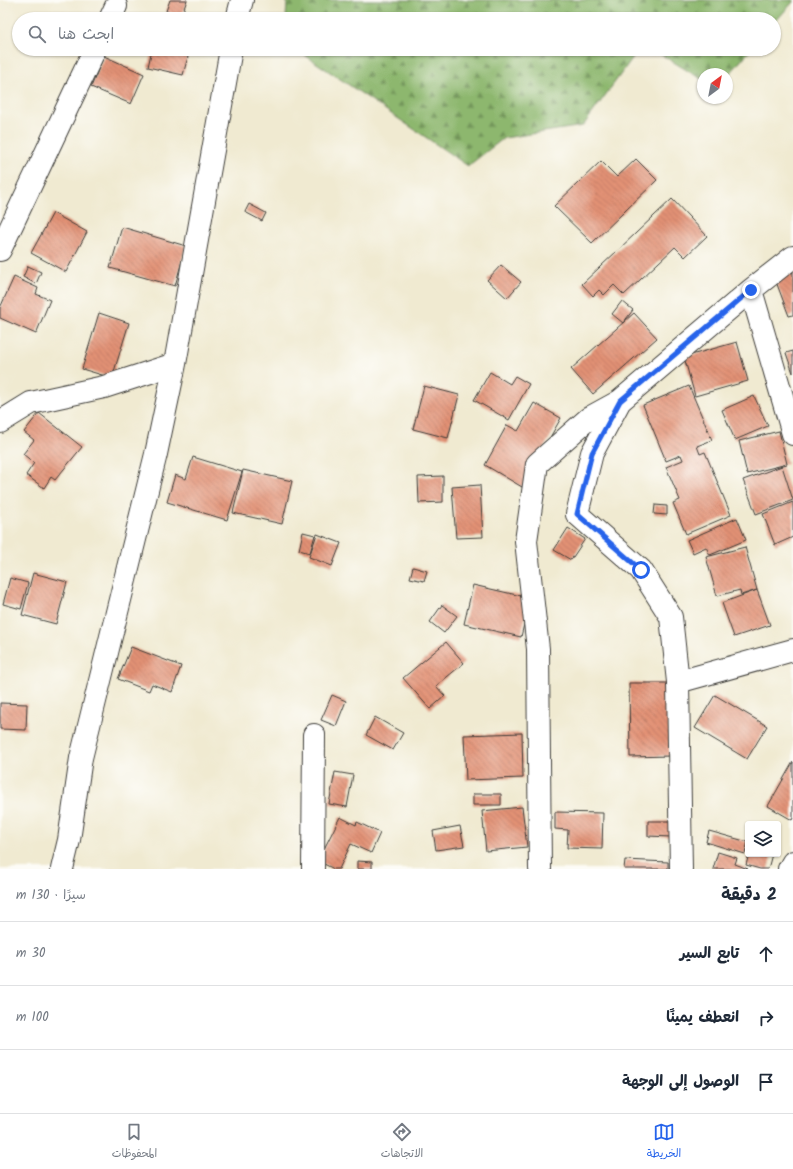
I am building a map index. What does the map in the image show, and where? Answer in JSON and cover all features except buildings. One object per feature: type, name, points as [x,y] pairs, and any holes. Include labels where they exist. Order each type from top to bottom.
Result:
[{"type":"street","points":[[239,12],[242,0]]},
{"type":"street","points":[[0,250],[92,56]]},
{"type":"street","points":[[62,869],[69,840],[81,758],[156,454],[175,364],[230,56]]},
{"type":"street","points":[[540,869],[538,649],[526,541],[537,464],[589,418],[620,401],[751,290],[793,257]]},
{"type":"street","points":[[751,290],[793,434]]},
{"type":"street","points":[[0,422],[31,404],[104,388],[175,364]]},
{"type":"street","points":[[620,401],[592,453],[577,514],[641,570],[671,617],[678,682],[681,869]]},
{"type":"street","points":[[678,682],[793,650]]},
{"type":"street","points":[[313,869],[314,735]]},
{"type":"street","points":[[789,869],[793,862]]},
{"type":"green space","points":[[287,0],[793,0],[793,2],[781,15],[781,12],[286,12]]},
{"type":"green space","points":[[306,56],[634,56],[583,126],[504,138],[468,166]]},
{"type":"green space","points":[[664,56],[745,56],[733,70],[733,68],[697,68],[697,76]]},
{"type":"route","points":[[641,570],[577,514],[592,453],[620,401],[751,290]]}]
